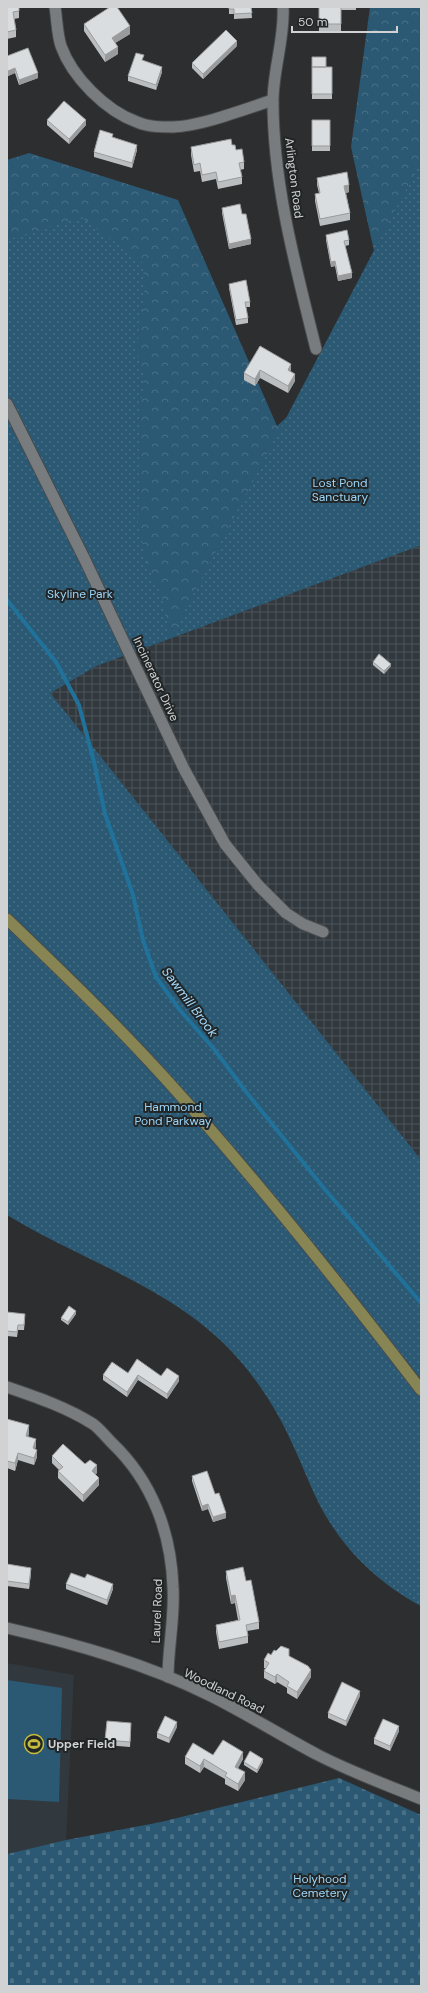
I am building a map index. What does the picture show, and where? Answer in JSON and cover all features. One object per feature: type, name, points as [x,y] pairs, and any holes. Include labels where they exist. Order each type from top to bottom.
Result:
[{"type":"main road","points":[[7,919],[71,981],[162,1076],[272,1202],[421,1390]]},
{"type":"street","points":[[55,7],[61,46],[78,76],[91,93],[114,110],[136,122],[153,126],[174,127],[235,113],[273,100]]},
{"type":"street","name":"Arlington Road","points":[[283,7],[273,100],[278,171],[289,238],[316,350]]},
{"type":"street","name":"Incinerator Drive","points":[[7,404],[85,560],[184,769],[225,844],[258,885],[286,913],[303,924],[323,932]]},
{"type":"street","name":"Laurel Road","points":[[7,1387],[50,1402],[94,1425],[124,1455],[146,1484],[162,1521],[170,1553],[173,1588],[168,1677]]},
{"type":"street","name":"Woodland Road","points":[[7,1628],[52,1638],[114,1657],[168,1677],[210,1696],[319,1755],[421,1799]]},
{"type":"shaded area","points":[[421,545],[421,1160],[50,693],[96,666]]},
{"type":"shaded area","points":[[7,1663],[74,1675],[66,1840],[7,1854]]},
{"type":"green space","name":"Skyline Park","points":[[370,7],[421,7],[421,545],[96,666],[50,693],[421,1160],[421,1348],[7,638],[7,160],[29,153],[178,200],[277,426],[390,323],[351,147]]},
{"type":"green space","name":"Lost Pond Sanctuary","points":[[421,161],[421,545],[170,638]]},
{"type":"green space","name":"Hammond Pond Parkway","points":[[81,217],[142,262],[145,286],[136,351],[144,377],[139,425],[141,459],[138,522],[147,564],[162,597],[170,638],[96,666],[50,693],[421,1160],[421,1606],[392,1588],[366,1567],[354,1555],[333,1528],[319,1504],[294,1448],[272,1405],[257,1383],[233,1353],[209,1330],[154,1292],[65,1247],[7,1215],[7,240]]},
{"type":"green space","name":"Upper Field","points":[[7,1680],[62,1688],[59,1802],[7,1799]]},
{"type":"green space","name":"Holyhood Cemetery","points":[[339,1778],[421,1815],[421,1986],[7,1986],[7,1854],[66,1840],[161,1822]]},
{"type":"building","points":[[7,7],[19,7],[19,11],[13,12],[16,30],[7,32]]},
{"type":"building","points":[[110,7],[117,7],[130,26],[112,38],[118,47],[105,55],[84,24]]},
{"type":"building","points":[[229,7],[251,7],[252,13],[234,14],[234,9],[229,9]]},
{"type":"building","points":[[319,7],[341,7],[341,24],[319,24]]},
{"type":"building","points":[[226,30],[237,41],[203,74],[192,63]]},
{"type":"building","points":[[28,48],[38,73],[19,80],[15,68],[8,71],[7,69],[7,56]]},
{"type":"building","points":[[136,53],[144,55],[142,60],[162,67],[156,85],[128,76]]},
{"type":"building","points":[[312,57],[326,57],[326,67],[312,67]]},
{"type":"building","points":[[312,67],[332,67],[332,94],[312,94]]},
{"type":"building","points":[[64,101],[86,120],[69,139],[47,120]]},
{"type":"building","points":[[312,120],[330,120],[330,146],[312,146]]},
{"type":"building","points":[[100,130],[113,134],[112,137],[137,145],[132,163],[94,152]]},
{"type":"building","points":[[231,139],[232,145],[235,145],[236,150],[242,149],[244,162],[239,163],[242,177],[218,182],[216,172],[202,175],[200,163],[194,165],[191,147]]},
{"type":"building","points":[[347,172],[349,185],[344,186],[350,213],[320,219],[315,194],[320,193],[317,178]]},
{"type":"building","points":[[240,204],[242,214],[246,214],[251,239],[229,244],[222,208]]},
{"type":"building","points":[[347,230],[349,240],[344,241],[352,273],[338,276],[335,261],[331,262],[326,235]]},
{"type":"building","points":[[246,280],[250,302],[245,302],[248,318],[236,320],[229,284]]},
{"type":"building","points":[[260,346],[291,364],[288,370],[295,374],[288,386],[260,370],[255,379],[244,373]]},
{"type":"building","points":[[379,654],[391,664],[384,671],[373,662]]},
{"type":"building","points":[[69,1306],[76,1311],[68,1322],[61,1318]]},
{"type":"building","points":[[7,1312],[25,1314],[24,1325],[18,1325],[17,1332],[7,1331]]},
{"type":"building","points":[[137,1359],[161,1376],[167,1368],[179,1376],[167,1394],[138,1375],[127,1392],[103,1375],[112,1362],[128,1373]]},
{"type":"building","points":[[7,1419],[29,1425],[26,1436],[36,1439],[33,1448],[37,1450],[34,1458],[18,1453],[15,1463],[7,1461]]},
{"type":"building","points":[[63,1444],[85,1464],[90,1460],[97,1465],[92,1471],[99,1478],[83,1495],[58,1471],[63,1467],[52,1456]]},
{"type":"building","points":[[207,1471],[215,1494],[219,1493],[226,1513],[213,1517],[208,1504],[202,1506],[192,1476]]},
{"type":"building","points":[[7,1564],[31,1568],[29,1584],[7,1581]]},
{"type":"building","points":[[243,1567],[246,1581],[251,1580],[259,1622],[246,1625],[248,1636],[219,1642],[216,1625],[240,1620],[235,1595],[231,1596],[226,1571]]},
{"type":"building","points":[[71,1573],[85,1578],[87,1574],[113,1584],[107,1600],[66,1584]]},
{"type":"building","points":[[281,1646],[289,1649],[289,1656],[308,1666],[311,1670],[297,1692],[287,1686],[289,1682],[277,1674],[275,1677],[264,1671],[269,1663],[264,1660],[268,1653],[271,1655],[274,1650],[276,1651]]},
{"type":"building","points":[[342,1682],[360,1691],[346,1721],[328,1713]]},
{"type":"building","points":[[165,1716],[177,1722],[169,1738],[157,1733]]},
{"type":"building","points":[[383,1719],[399,1726],[390,1746],[374,1739]]},
{"type":"building","points":[[107,1721],[131,1723],[130,1742],[105,1740]]},
{"type":"building","points":[[223,1740],[243,1752],[235,1767],[245,1772],[238,1784],[225,1776],[227,1773],[204,1759],[200,1766],[185,1757],[193,1743],[213,1755]]},
{"type":"building","points":[[250,1751],[263,1759],[257,1770],[244,1762]]},
{"type":"waterway","name":"Sawmill Brook","points":[[7,600],[56,662],[79,705],[94,762],[105,814],[133,895],[143,940],[156,977],[179,1009],[214,1049],[247,1093],[323,1187],[421,1303]]},
{"type":"place","name":"Upper Field","points":[[34,1744]]}]
